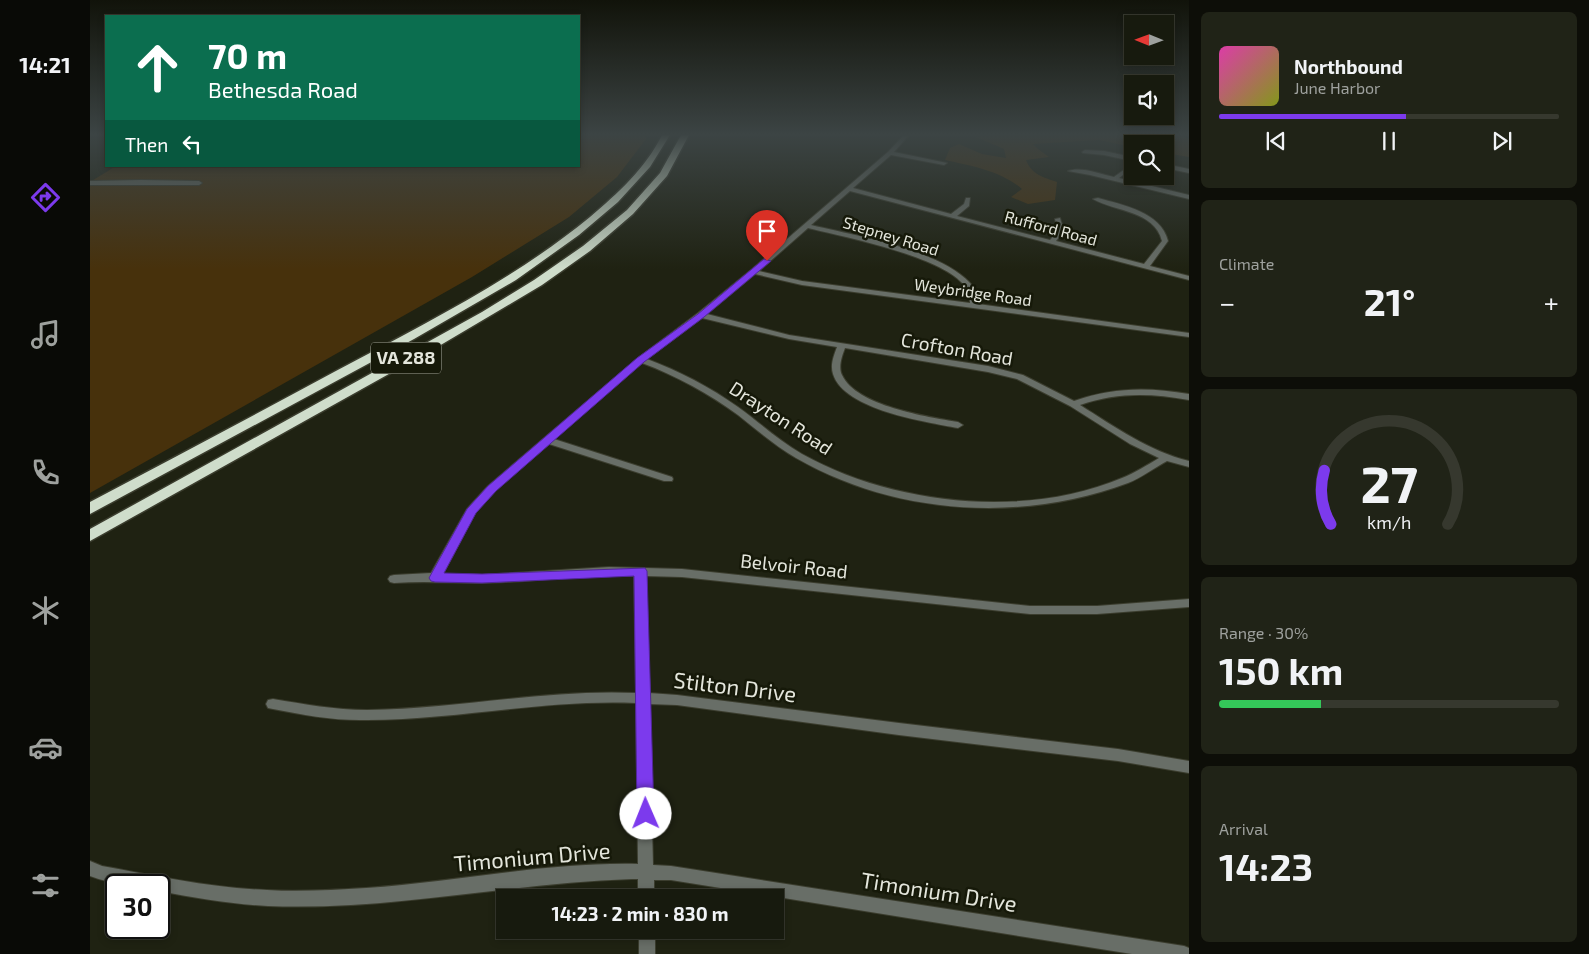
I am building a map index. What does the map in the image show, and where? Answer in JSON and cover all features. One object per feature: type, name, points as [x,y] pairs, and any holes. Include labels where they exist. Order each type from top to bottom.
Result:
[{"type":"highway","name":"VA 288","points":[[90,509],[460,308],[538,262],[581,231],[621,195],[635,180]]},
{"type":"highway","name":"VA 288","points":[[90,536],[543,279],[606,233],[641,201],[659,180]]},
{"type":"street","points":[[435,578],[471,512],[492,488],[641,360],[701,316],[754,272],[859,180]]},
{"type":"street","points":[[1117,180],[1189,197]]},
{"type":"street","points":[[90,183],[199,183]]},
{"type":"street","name":"Rufford Road","points":[[848,189],[1189,278]]},
{"type":"street","points":[[953,216],[967,206],[968,199]]},
{"type":"street","points":[[1096,199],[1133,211],[1160,228],[1165,241],[1146,267]]},
{"type":"street","points":[[1052,242],[1060,231],[1058,219]]},
{"type":"street","name":"Stepney Road","points":[[807,226],[888,247],[942,266],[968,285],[974,296],[974,306]]},
{"type":"street","name":"Weybridge Road","points":[[754,272],[802,283],[1189,335]]},
{"type":"street","name":"Crofton Road","points":[[701,316],[789,337],[988,368],[1020,377],[1073,404],[1133,442],[1166,458],[1189,464]]},
{"type":"street","points":[[841,346],[837,365],[839,378],[857,395],[898,413],[958,425]]},
{"type":"street","name":"Drayton Road","points":[[641,360],[705,389],[730,405],[774,439],[815,464],[876,488],[923,498],[947,502],[991,504],[1064,498],[1116,483],[1155,466],[1166,458]]},
{"type":"street","points":[[1073,404],[1100,395],[1127,390],[1151,390],[1189,397]]},
{"type":"street","points":[[548,440],[668,479]]},
{"type":"street","points":[[640,571],[644,698],[646,889]]},
{"type":"street","name":"Belvoir Road","points":[[394,579],[422,576],[482,579],[640,571],[682,573],[1030,610],[1098,610],[1189,603]]},
{"type":"street","name":"Stilton Drive","points":[[273,704],[324,713],[367,714],[410,713],[556,700],[644,698],[678,700],[1118,755],[1189,767]]},
{"type":"street","name":"Timonium Drive","points":[[90,868],[102,873],[204,890],[265,898],[316,899],[368,896],[566,873],[672,873],[1184,954]]},
{"type":"street","points":[[647,939],[647,954]]},
{"type":"shaded area","points":[[94,180],[614,180],[569,217],[472,277],[90,493],[90,182]]},
{"type":"shaded area","points":[[1008,180],[1049,180],[1057,182],[1055,200],[1028,204],[1011,197],[1022,189]]},
{"type":"route","points":[[646,814],[640,571],[609,571],[482,579],[435,578],[471,512],[492,488],[641,360],[701,316],[767,261]]}]
